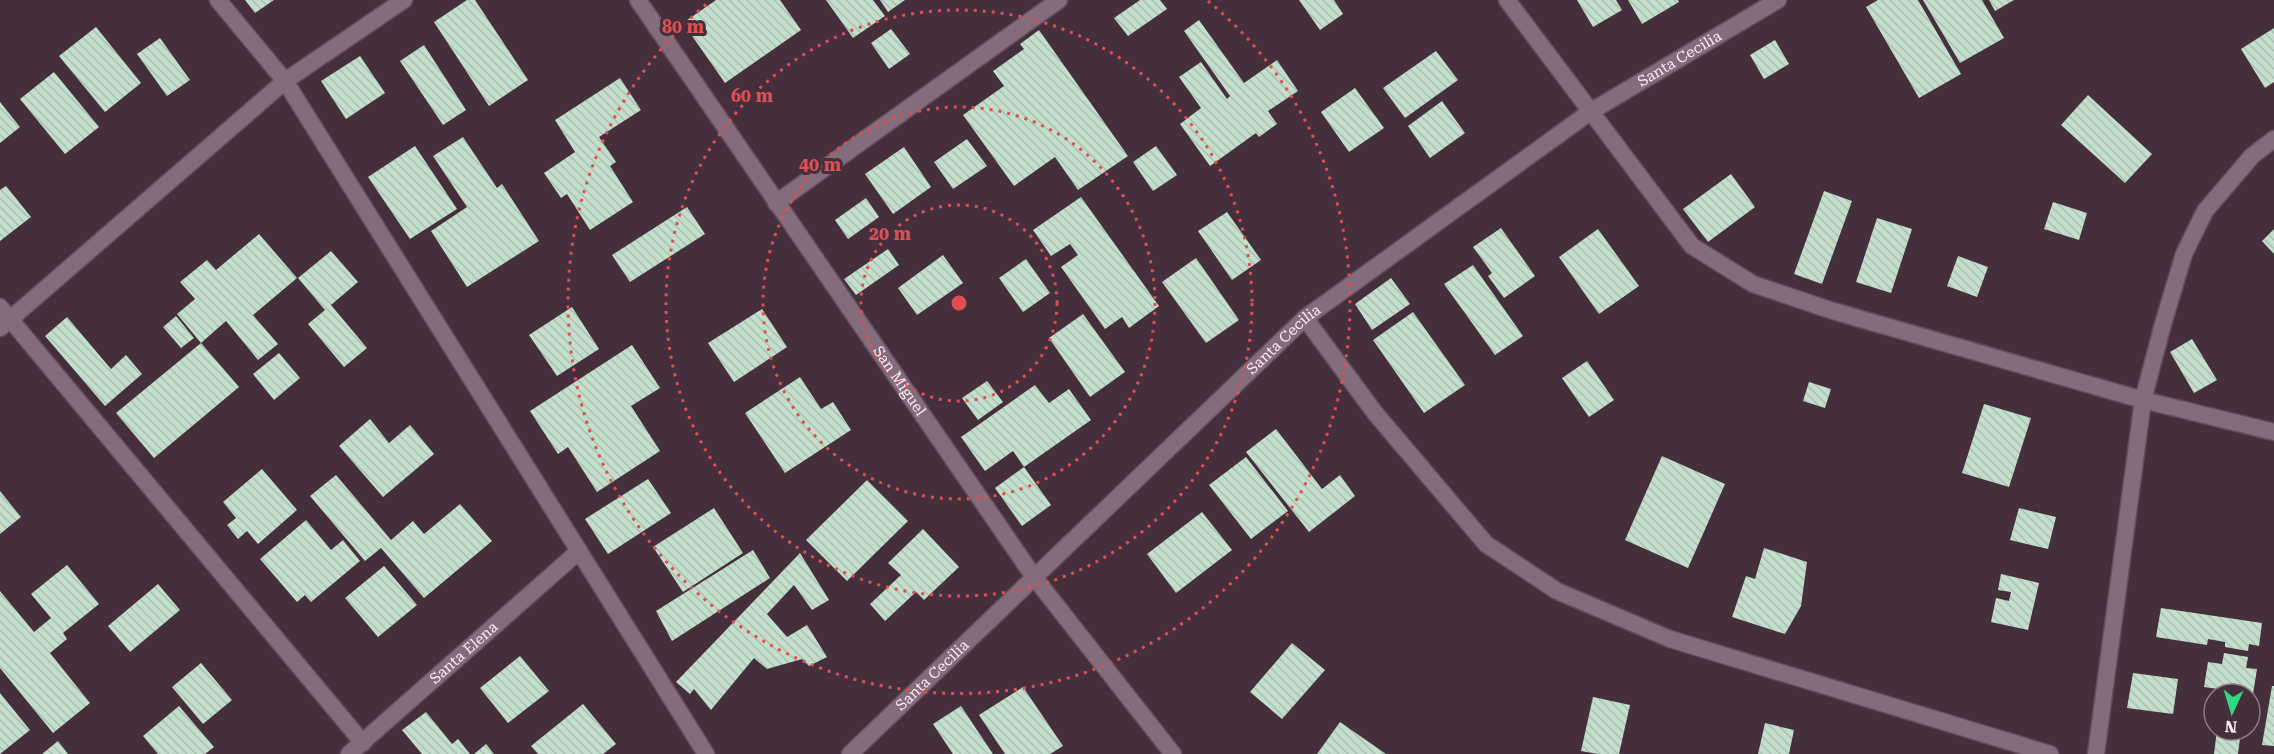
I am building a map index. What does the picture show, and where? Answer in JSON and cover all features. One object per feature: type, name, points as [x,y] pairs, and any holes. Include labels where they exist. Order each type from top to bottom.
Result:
[{"type":"street","points":[[218,0],[285,81],[706,754]]},
{"type":"street","points":[[363,743],[4,318],[285,81],[404,0]]},
{"type":"street","name":"San Miguel","points":[[638,0],[1034,577],[1173,754]]},
{"type":"street","points":[[776,203],[1059,0]]},
{"type":"street","points":[[1508,0],[1692,246],[1753,284],[1833,311],[2144,400],[2274,432]]},
{"type":"street","name":"Santa Cecilia","points":[[850,754],[1305,318],[1590,112],[1778,0]]},
{"type":"street","points":[[2096,754],[2144,400],[2163,324],[2184,254],[2205,211],[2252,156],[2274,139]]},
{"type":"street","points":[[1305,318],[1375,413],[1486,544],[1557,591],[1670,639],[2050,754]]},
{"type":"street","name":"Santa Elena","points":[[349,754],[578,552]]},
{"type":"building","points":[[245,0],[274,0],[255,13]]},
{"type":"building","points":[[467,0],[475,0],[528,80],[489,106],[434,22]]},
{"type":"building","points":[[716,0],[780,0],[801,30],[725,83],[683,23]]},
{"type":"building","points":[[826,0],[873,0],[885,16],[853,38]]},
{"type":"building","points":[[880,0],[905,0],[888,12]]},
{"type":"building","points":[[1140,0],[1160,0],[1167,9],[1128,36],[1114,18]]},
{"type":"building","points":[[1299,0],[1334,0],[1343,14],[1320,30]]},
{"type":"building","points":[[1577,0],[1616,0],[1622,10],[1593,27]]},
{"type":"building","points":[[1628,0],[1678,0],[1679,2],[1642,24]]},
{"type":"building","points":[[1878,0],[1918,0],[1961,74],[1919,98],[1866,7]]},
{"type":"building","points":[[1923,0],[1982,0],[2004,38],[1960,63]]},
{"type":"building","points":[[1989,0],[2014,0],[1995,11]]},
{"type":"building","points":[[1199,20],[1244,83],[1277,60],[1298,91],[1268,111],[1277,124],[1259,137],[1256,133],[1210,166],[1180,124],[1201,108],[1179,77],[1201,62],[1227,99],[1230,96],[1184,31]]},
{"type":"building","points":[[96,27],[141,83],[105,112],[59,56]]},
{"type":"building","points":[[2274,28],[2274,82],[2265,88],[2241,49]]},
{"type":"building","points":[[891,29],[910,54],[889,69],[871,43]]},
{"type":"building","points":[[1039,30],[1128,156],[1078,190],[1055,157],[1014,186],[963,115],[1004,86],[993,71],[1024,49],[1020,44]]},
{"type":"building","points":[[160,38],[190,80],[167,96],[137,54]]},
{"type":"building","points":[[1775,40],[1789,64],[1764,79],[1750,55]]},
{"type":"building","points":[[424,45],[466,110],[443,125],[400,61]]},
{"type":"building","points":[[1436,51],[1458,80],[1405,118],[1383,88]]},
{"type":"building","points":[[360,56],[385,93],[346,119],[321,81]]},
{"type":"building","points":[[54,72],[99,127],[65,154],[20,99]]},
{"type":"building","points":[[620,78],[641,110],[599,137],[616,162],[610,166],[633,202],[590,230],[567,194],[561,198],[544,173],[575,152],[555,120]]},
{"type":"building","points":[[1355,88],[1384,128],[1349,152],[1321,112]]},
{"type":"building","points":[[2088,95],[2152,154],[2125,183],[2061,125]]},
{"type":"building","points":[[1442,101],[1465,133],[1430,158],[1408,126]]},
{"type":"building","points":[[0,102],[20,127],[0,143]]},
{"type":"building","points":[[463,137],[497,188],[502,184],[539,241],[467,287],[431,231],[467,207],[433,156]]},
{"type":"building","points":[[967,139],[987,166],[953,189],[934,162]]},
{"type":"building","points":[[415,146],[457,209],[410,239],[368,177]]},
{"type":"building","points":[[1156,146],[1177,175],[1153,191],[1133,162]]},
{"type":"building","points":[[904,147],[931,187],[893,214],[865,174]]},
{"type":"building","points":[[1731,174],[1755,207],[1708,242],[1683,209]]},
{"type":"building","points":[[6,186],[31,217],[0,241],[0,190]]},
{"type":"building","points":[[1824,191],[1852,201],[1822,284],[1794,274]]},
{"type":"building","points":[[1081,197],[1159,306],[1129,328],[1122,317],[1105,329],[1061,267],[1078,255],[1070,244],[1051,256],[1033,230]]},
{"type":"building","points":[[866,198],[879,217],[848,239],[835,220]]},
{"type":"building","points":[[2053,202],[2087,213],[2079,240],[2044,229]]},
{"type":"building","points":[[687,207],[705,234],[630,282],[612,255]]},
{"type":"building","points":[[1227,212],[1261,260],[1232,280],[1198,231]]},
{"type":"building","points":[[1877,218],[1912,229],[1891,293],[1856,282]]},
{"type":"building","points":[[1501,228],[1535,276],[1504,298],[1488,276],[1492,273],[1473,247]]},
{"type":"building","points":[[1598,229],[1639,286],[1599,314],[1559,257]]},
{"type":"building","points":[[2274,229],[2274,254],[2262,241]]},
{"type":"building","points":[[259,234],[297,278],[253,315],[278,344],[258,360],[226,321],[201,343],[177,314],[195,299],[180,282],[207,260],[216,270]]},
{"type":"building","points":[[888,249],[899,265],[856,295],[844,279]]},
{"type":"building","points":[[331,251],[358,282],[331,305],[367,348],[344,367],[308,324],[325,310],[298,278]]},
{"type":"building","points":[[943,255],[963,283],[917,315],[898,288]]},
{"type":"building","points":[[1958,256],[1988,267],[1977,297],[1947,286]]},
{"type":"building","points":[[1196,258],[1239,320],[1206,343],[1162,282]]},
{"type":"building","points":[[1026,259],[1050,293],[1023,312],[999,278]]},
{"type":"building","points":[[1473,265],[1523,336],[1495,355],[1444,284]]},
{"type":"building","points":[[1391,278],[1410,304],[1372,330],[1355,304]]},
{"type":"building","points":[[572,307],[599,349],[557,376],[529,335]]},
{"type":"building","points":[[762,309],[787,347],[734,382],[708,343]]},
{"type":"building","points":[[1413,312],[1465,385],[1424,413],[1373,340]]},
{"type":"building","points":[[1083,314],[1125,372],[1090,397],[1049,338]]},
{"type":"building","points":[[176,316],[194,338],[181,348],[163,327]]},
{"type":"building","points":[[67,317],[111,369],[126,355],[142,374],[105,406],[45,336]]},
{"type":"building","points":[[2192,339],[2217,380],[2194,393],[2170,352]]},
{"type":"building","points":[[201,343],[239,387],[154,458],[116,413]]},
{"type":"building","points":[[632,345],[660,388],[631,406],[660,451],[597,492],[568,447],[558,454],[530,411]]},
{"type":"building","points":[[279,353],[300,378],[274,400],[253,374]]},
{"type":"building","points":[[1587,361],[1614,400],[1589,417],[1562,378]]},
{"type":"building","points":[[800,377],[821,409],[833,402],[851,430],[785,473],[745,413]]},
{"type":"building","points":[[987,381],[1003,402],[978,420],[962,398]]},
{"type":"building","points":[[1809,382],[1831,389],[1825,408],[1803,401]]},
{"type":"building","points":[[1035,385],[1049,403],[1069,389],[1091,420],[1024,467],[1013,451],[985,471],[961,437]]},
{"type":"building","points":[[1984,404],[2031,418],[2009,487],[1962,473]]},
{"type":"building","points":[[370,419],[389,443],[410,425],[434,454],[383,497],[339,446]]},
{"type":"building","points":[[1276,429],[1322,489],[1340,475],[1355,496],[1309,532],[1246,452]]},
{"type":"building","points":[[1662,456],[1725,484],[1688,568],[1625,540]]},
{"type":"building","points":[[1246,457],[1288,511],[1251,539],[1209,485]]},
{"type":"building","points":[[1024,467],[1051,505],[1022,526],[995,488]]},
{"type":"building","points":[[262,469],[297,510],[258,544],[247,531],[238,539],[227,525],[236,518],[223,502]]},
{"type":"building","points":[[336,475],[391,540],[413,521],[424,534],[460,504],[492,541],[424,598],[381,548],[365,561],[310,496]]},
{"type":"building","points":[[648,479],[671,513],[608,554],[585,519]]},
{"type":"building","points":[[867,480],[908,521],[847,581],[806,540]]},
{"type":"building","points":[[0,491],[21,517],[0,534]]},
{"type":"building","points":[[714,508],[743,553],[683,592],[653,547]]},
{"type":"building","points":[[2019,508],[2056,517],[2048,549],[2010,540]]},
{"type":"building","points":[[1202,512],[1232,550],[1176,593],[1147,554]]},
{"type":"building","points":[[306,520],[331,550],[343,540],[360,561],[311,602],[305,595],[297,602],[260,559]]},
{"type":"building","points":[[923,529],[959,567],[924,600],[916,592],[885,621],[870,604],[901,575],[888,563]]},
{"type":"building","points":[[1764,548],[1807,562],[1801,606],[1785,634],[1732,617],[1746,576],[1755,579]]},
{"type":"building","points":[[753,550],[770,578],[672,641],[656,611]]},
{"type":"building","points":[[800,553],[829,600],[812,610],[794,585],[767,614],[787,637],[807,625],[827,657],[809,666],[802,659],[767,669],[754,658],[711,710],[694,689],[690,694],[676,682]]},
{"type":"building","points":[[67,565],[99,604],[63,633],[67,639],[50,653],[90,703],[53,733],[0,668],[0,591],[34,632],[51,618],[31,594]]},
{"type":"building","points":[[384,566],[417,605],[378,637],[345,598]]},
{"type":"building","points":[[2001,574],[2039,583],[2028,630],[1991,622],[1996,598],[2009,601],[2011,592],[1998,590]]},
{"type":"building","points":[[158,584],[180,610],[130,652],[108,626]]},
{"type":"building","points":[[2161,608],[2262,623],[2259,646],[2249,644],[2248,651],[2225,647],[2225,642],[2208,639],[2207,645],[2156,637]]},
{"type":"building","points":[[1292,643],[1325,670],[1282,719],[1250,692]]},
{"type":"building","points":[[2224,653],[2248,657],[2246,668],[2257,669],[2255,682],[2205,682],[2208,662],[2222,664]]},
{"type":"building","points":[[520,656],[549,691],[508,723],[480,688]]},
{"type":"building","points":[[201,663],[232,700],[203,724],[172,687]]},
{"type":"building","points":[[2133,673],[2178,679],[2173,714],[2127,708]]},
{"type":"building","points":[[2272,686],[2274,686],[2274,746],[2262,745]]},
{"type":"building","points":[[1023,687],[1063,746],[1050,754],[1005,754],[979,715]]},
{"type":"building","points":[[0,693],[30,730],[0,754]]},
{"type":"building","points":[[1593,697],[1630,705],[1619,754],[1581,751]]},
{"type":"building","points":[[583,704],[616,744],[603,754],[538,754],[531,746]]},
{"type":"building","points":[[179,706],[214,747],[205,754],[158,754],[143,736]]},
{"type":"building","points":[[961,706],[993,754],[953,754],[933,724]]},
{"type":"building","points":[[426,712],[452,744],[458,739],[470,754],[422,754],[402,730]]},
{"type":"building","points":[[1340,722],[1386,754],[1317,754]]},
{"type":"building","points":[[1765,723],[1794,730],[1789,754],[1758,754]]},
{"type":"building","points":[[58,741],[68,754],[42,754]]},
{"type":"building","points":[[2216,742],[2240,742],[2238,754],[2214,754]]},
{"type":"building","points":[[486,744],[494,754],[474,754]]}]
